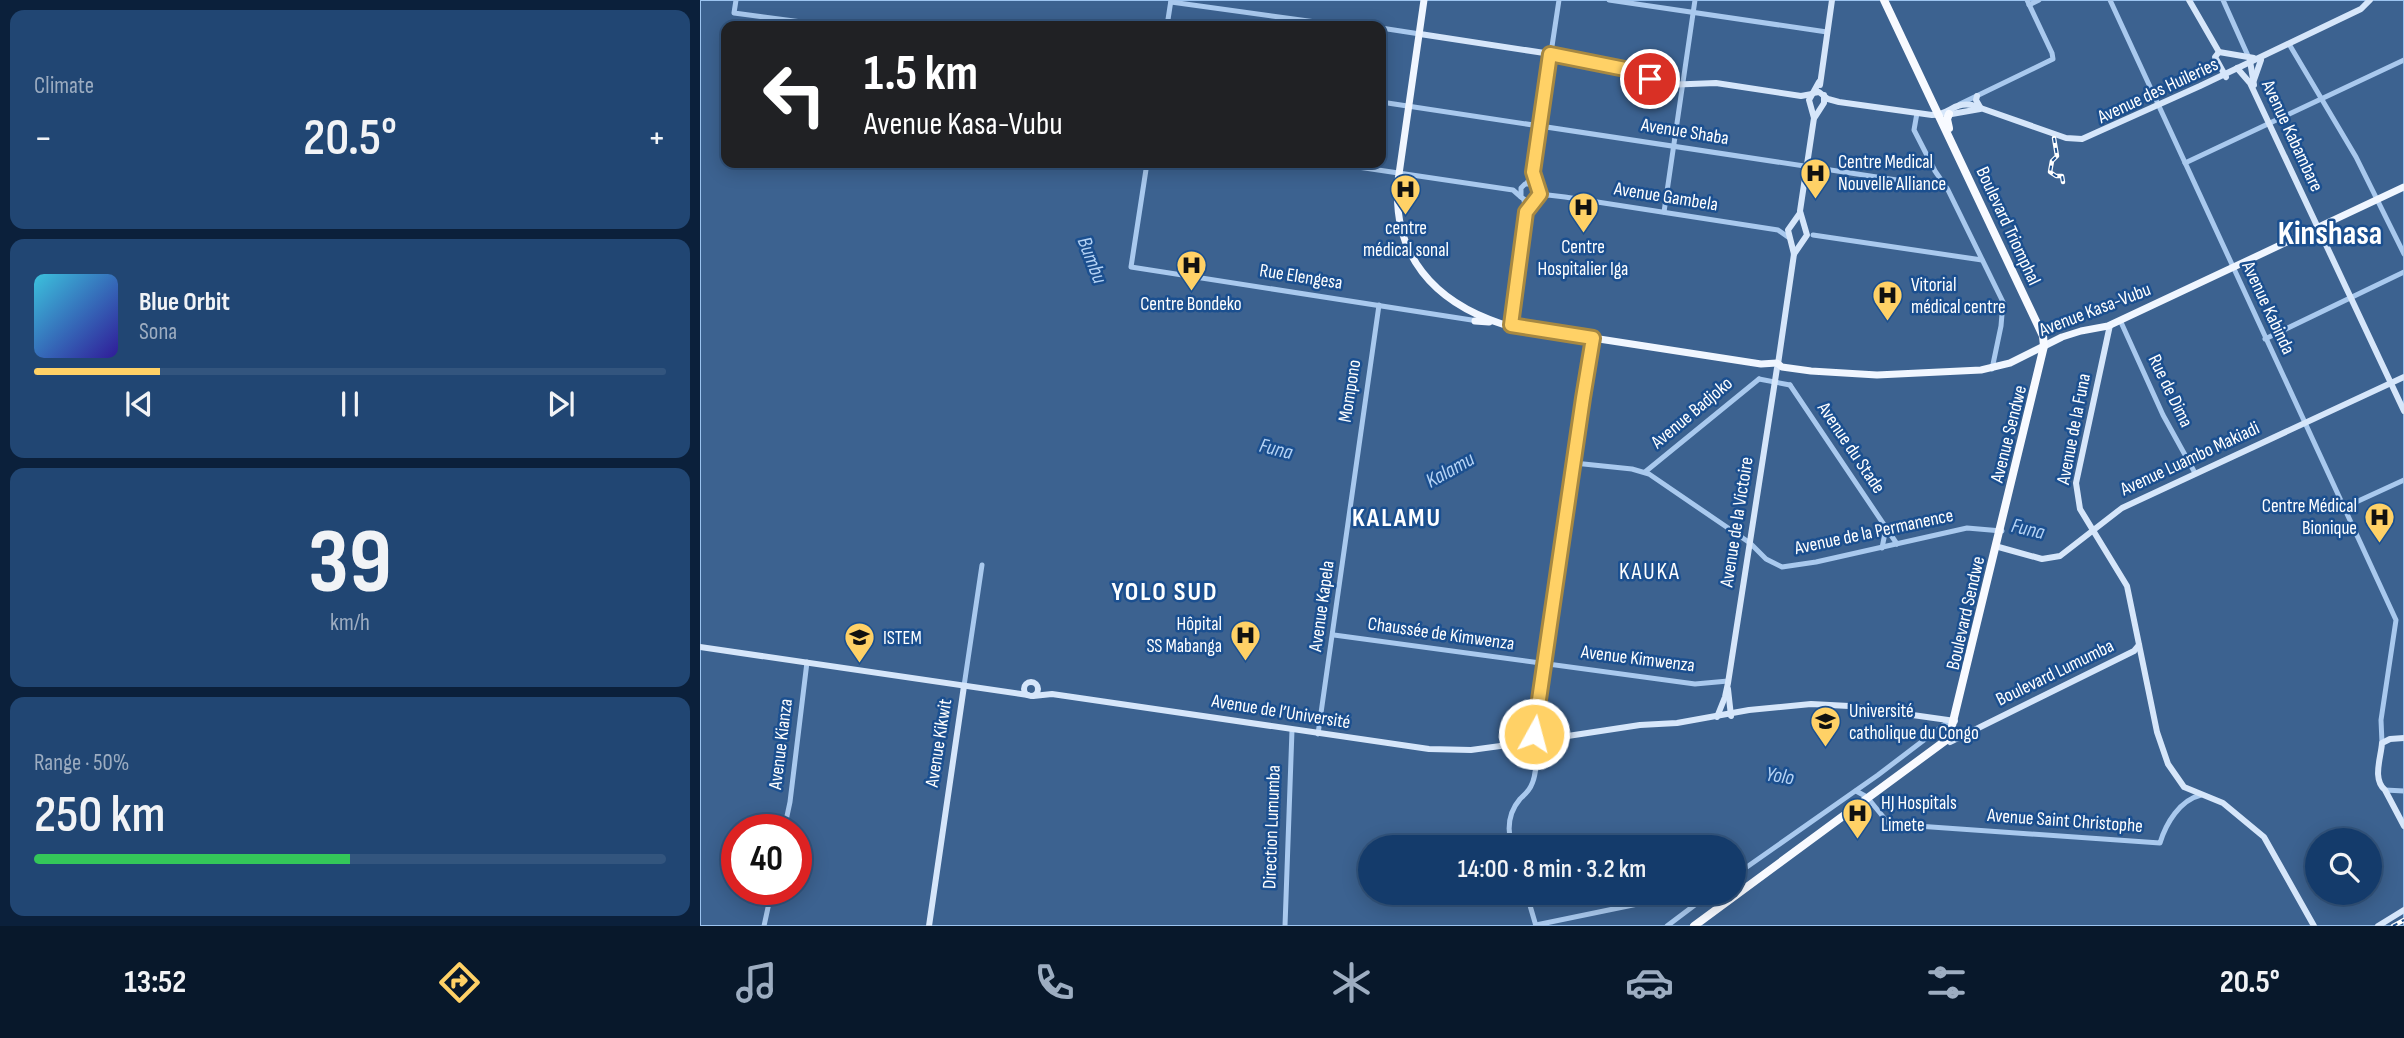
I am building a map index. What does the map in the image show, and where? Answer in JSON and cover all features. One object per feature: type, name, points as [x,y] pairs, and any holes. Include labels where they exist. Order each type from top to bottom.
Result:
[{"type":"highway","name":"Boulevard Triomphal","points":[[1886,0],[1952,111],[2043,336],[2053,341]]},
{"type":"highway","name":"Boulevard Triomphal","points":[[1952,111],[1949,128],[2053,341]]},
{"type":"highway","name":"Avenue Sendwe","points":[[2023,439],[2034,357],[2053,341]]},
{"type":"highway","name":"Avenue Sendwe","points":[[1999,537],[2023,439],[2053,341]]},
{"type":"highway","name":"Boulevard Sendwe","points":[[1953,730],[1999,537]]},
{"type":"highway","name":"Boulevard Lumumba","points":[[1699,926],[1868,799],[1953,730]]},
{"type":"highway","name":"Boulevard Lumumba","points":[[1746,888],[1829,828]]},
{"type":"highway","name":"Boulevard Lumumba","points":[[1693,926],[1722,905]]},
{"type":"main road","name":"Avenue Kasa-Vubu","points":[[1424,0],[1399,173],[1399,218],[1414,259],[1423,273],[1439,290],[1475,317],[1502,324],[1793,368],[1894,375],[1947,373],[1992,369],[2034,357]]},
{"type":"main road","points":[[1794,254],[1790,239],[1791,226],[1800,211],[1814,118],[1809,98],[1819,82],[1832,0]]},
{"type":"main road","points":[[2189,0],[2219,52],[2250,61],[2254,87]]},
{"type":"main road","name":"Avenue des Huileries","points":[[2158,106],[2360,12],[2372,0]]},
{"type":"main road","points":[[1420,34],[1550,54],[1625,69],[1663,85],[1726,84],[1801,96],[1823,94],[1839,102],[1917,114],[1952,111]]},
{"type":"main road","points":[[2219,52],[2215,57],[2226,76]]},
{"type":"main road","points":[[2217,78],[2224,58],[2229,55]]},
{"type":"main road","points":[[2254,87],[2259,59]]},
{"type":"main road","name":"Avenue Kabambare","points":[[2238,69],[2254,87],[2268,123],[2404,411]]},
{"type":"main road","name":"Avenue des Huileries","points":[[1952,111],[1980,107],[2066,140],[2078,142],[2226,76]]},
{"type":"main road","points":[[1814,118],[1825,99],[1819,82]]},
{"type":"main road","points":[[1801,96],[1815,107],[1839,102]]},
{"type":"main road","points":[[1975,97],[1980,107]]},
{"type":"main road","name":"Avenue des Huileries","points":[[1952,111],[1989,111]]},
{"type":"main road","name":"Avenue Kasa-Vubu","points":[[2053,341],[2084,330],[2110,326],[2404,187]]},
{"type":"main road","points":[[1794,254],[1803,241],[1805,227],[1800,211]]},
{"type":"main road","points":[[1791,226],[1805,227]]},
{"type":"main road","points":[[1790,239],[1803,241]]},
{"type":"main road","name":"Avenue de la Victoire","points":[[1728,682],[1794,254]]},
{"type":"main road","name":"Avenue de la Funa","points":[[2110,326],[2076,486],[2078,505],[2127,586],[2137,649],[2162,752],[2180,784],[2188,790],[2222,803],[2264,837],[2314,926]]},
{"type":"main road","name":"Avenue Luambo Makiadi","points":[[1999,537],[2042,559],[2057,557],[2122,508],[2404,377]]},
{"type":"main road","points":[[700,647],[964,686],[1026,694],[1052,694]]},
{"type":"main road","name":"Boulevard Lumumba","points":[[1953,730],[2137,649]]},
{"type":"main road","name":"Boulevard Lumumba","points":[[1953,730],[2100,667]]},
{"type":"main road","points":[[1026,694],[1024,685],[1029,681],[1052,694]]},
{"type":"main road","points":[[1728,682],[1731,714],[1765,708]]},
{"type":"main road","points":[[1677,723],[1718,714],[1728,682]]},
{"type":"main road","name":"Avenue Kikwit","points":[[929,926],[964,686]]},
{"type":"main road","points":[[1026,694],[1038,692],[1038,687]]},
{"type":"main road","name":"Avenue de l’Université","points":[[1052,694],[1289,732],[1303,731],[1442,750],[1533,744],[1564,736],[1811,704],[1835,705],[1953,730]]},
{"type":"main road","points":[[1730,697],[1745,711]]},
{"type":"main road","points":[[2404,738],[2384,742],[2378,777],[2404,826]]},
{"type":"main road","points":[[2378,926],[2404,910]]},
{"type":"street","points":[[736,0],[734,13],[794,21]]},
{"type":"street","points":[[1511,325],[1526,212],[1520,191],[1533,172],[1559,0]]},
{"type":"street","points":[[1609,0],[1826,32]]},
{"type":"street","points":[[1664,212],[1695,0]]},
{"type":"street","points":[[1952,111],[2053,59],[2028,3],[2039,0]]},
{"type":"street","name":"Avenue Kabinda","points":[[2110,0],[2396,620],[2381,723],[2384,742]]},
{"type":"street","points":[[2223,0],[2250,61]]},
{"type":"street","points":[[1168,21],[1171,1],[1310,21]]},
{"type":"street","points":[[1386,29],[1420,34]]},
{"type":"street","points":[[2290,45],[2378,200],[2404,254]]},
{"type":"street","points":[[2185,163],[2404,60]]},
{"type":"street","name":"Avenue Shaba","points":[[1386,103],[1923,184],[1942,182]]},
{"type":"street","points":[[1917,114],[1914,130],[2004,306],[1992,369]]},
{"type":"street","name":"Rue Elengesa","points":[[1146,168],[1131,267],[1475,317]]},
{"type":"street","points":[[1365,168],[1513,190],[1526,184],[1537,186],[1548,195],[1536,200],[1522,199],[1513,190]]},
{"type":"street","points":[[1526,212],[1540,194],[1533,172]]},
{"type":"street","name":"Avenue Gambela","points":[[1548,195],[1779,230]]},
{"type":"street","points":[[1779,230],[1791,226]]},
{"type":"street","points":[[1805,227],[1813,235],[1982,260]]},
{"type":"street","points":[[1779,230],[1790,239]]},
{"type":"street","points":[[1803,241],[1813,235]]},
{"type":"street","points":[[2265,339],[2404,272]]},
{"type":"street","name":"Mompono","points":[[1353,483],[1379,305]]},
{"type":"street","name":"Rue de Dima","points":[[2120,321],[2163,415],[2195,473]]},
{"type":"street","points":[[1509,835],[1510,817],[1531,786],[1535,773],[1534,719],[1593,338]]},
{"type":"street","points":[[1996,354],[2002,366]]},
{"type":"street","points":[[1761,364],[1759,379],[1774,383],[1790,385],[1793,368]]},
{"type":"street","name":"Avenue Badjoko","points":[[1645,472],[1759,379]]},
{"type":"street","name":"Avenue du Stade","points":[[1790,385],[1887,532]]},
{"type":"street","name":"Avenue de la Permanence","points":[[1574,463],[1645,472],[1775,565],[1786,567],[1971,527],[1999,537]]},
{"type":"street","points":[[2343,508],[2404,480]]},
{"type":"street","name":"Avenue Kapela","points":[[1318,734],[1334,635],[1353,483]]},
{"type":"street","points":[[1887,532],[1897,544]]},
{"type":"street","points":[[1887,532],[1889,545]]},
{"type":"street","points":[[1882,548],[1887,532]]},
{"type":"street","name":"Avenue Kikwit","points":[[964,686],[982,565]]},
{"type":"street","name":"Chaussée de Kimwenza","points":[[1334,635],[1543,665]]},
{"type":"street","name":"Avenue Kianza","points":[[787,814],[807,662]]},
{"type":"street","name":"Avenue Kimwenza","points":[[1543,665],[1580,667],[1695,684],[1728,682]]},
{"type":"street","points":[[1746,868],[1856,791],[1953,730]]},
{"type":"street","name":"Direction Lumumba","points":[[1284,926],[1289,732]]},
{"type":"street","points":[[2384,789],[2404,790]]},
{"type":"street","name":"Avenue Saint Christophe","points":[[1856,791],[1868,799],[1889,824],[2160,843],[2177,812],[2189,799],[2201,795]]},
{"type":"street","points":[[764,926],[769,905]]},
{"type":"street","points":[[1530,905],[1536,925],[1633,905]]},
{"type":"street","points":[[1667,926],[1695,905]]},
{"type":"water","points":[[700,0],[2404,0],[2404,926],[700,926]]},
{"type":"railway","points":[[2054,138],[2057,156],[2052,161],[2050,172],[2062,176],[2063,182]]},
{"type":"railway","points":[[2393,926],[2404,920]]},
{"type":"place","name":"Centre Medical Nouvelle Alliance","points":[[1815,200]]},
{"type":"place","name":"centre médical sonal","points":[[1406,216]]},
{"type":"place","name":"Centre Hospitalier Iga","points":[[1583,235]]},
{"type":"place","name":"Centre Bondeko","points":[[1191,292]]},
{"type":"place","name":"Vitorial médical centre","points":[[1888,323]]},
{"type":"place","name":"Centre Médical Bionique","points":[[2380,544]]},
{"type":"place","name":"Hôpital SS Mabanga","points":[[1245,662]]},
{"type":"place","name":"ISTEM","points":[[860,665]]},
{"type":"place","name":"Université catholique du Congo","points":[[1826,749]]},
{"type":"place","name":"HJ Hospitals Limete","points":[[1858,841]]},
{"type":"district","name":"Kinshasa","points":[[2330,234]]},
{"type":"district","name":"KALAMU","points":[[1397,518]]},
{"type":"district","name":"KAUKA","points":[[1650,572]]},
{"type":"district","name":"YOLO SUD","points":[[1165,592]]},
{"type":"route","points":[[1534,734],[1534,719],[1593,338],[1511,325],[1526,212],[1540,194],[1533,172],[1550,54],[1625,69],[1650,79]]},
{"type":"water label","name":"Bumbu","points":[[1092,260]]},
{"type":"water label","name":"Funa","points":[[1276,449]]},
{"type":"water label","name":"Kalamu","points":[[1450,470]]},
{"type":"water label","name":"Funa","points":[[2028,529]]},
{"type":"water label","name":"Yolo","points":[[1780,776]]}]
